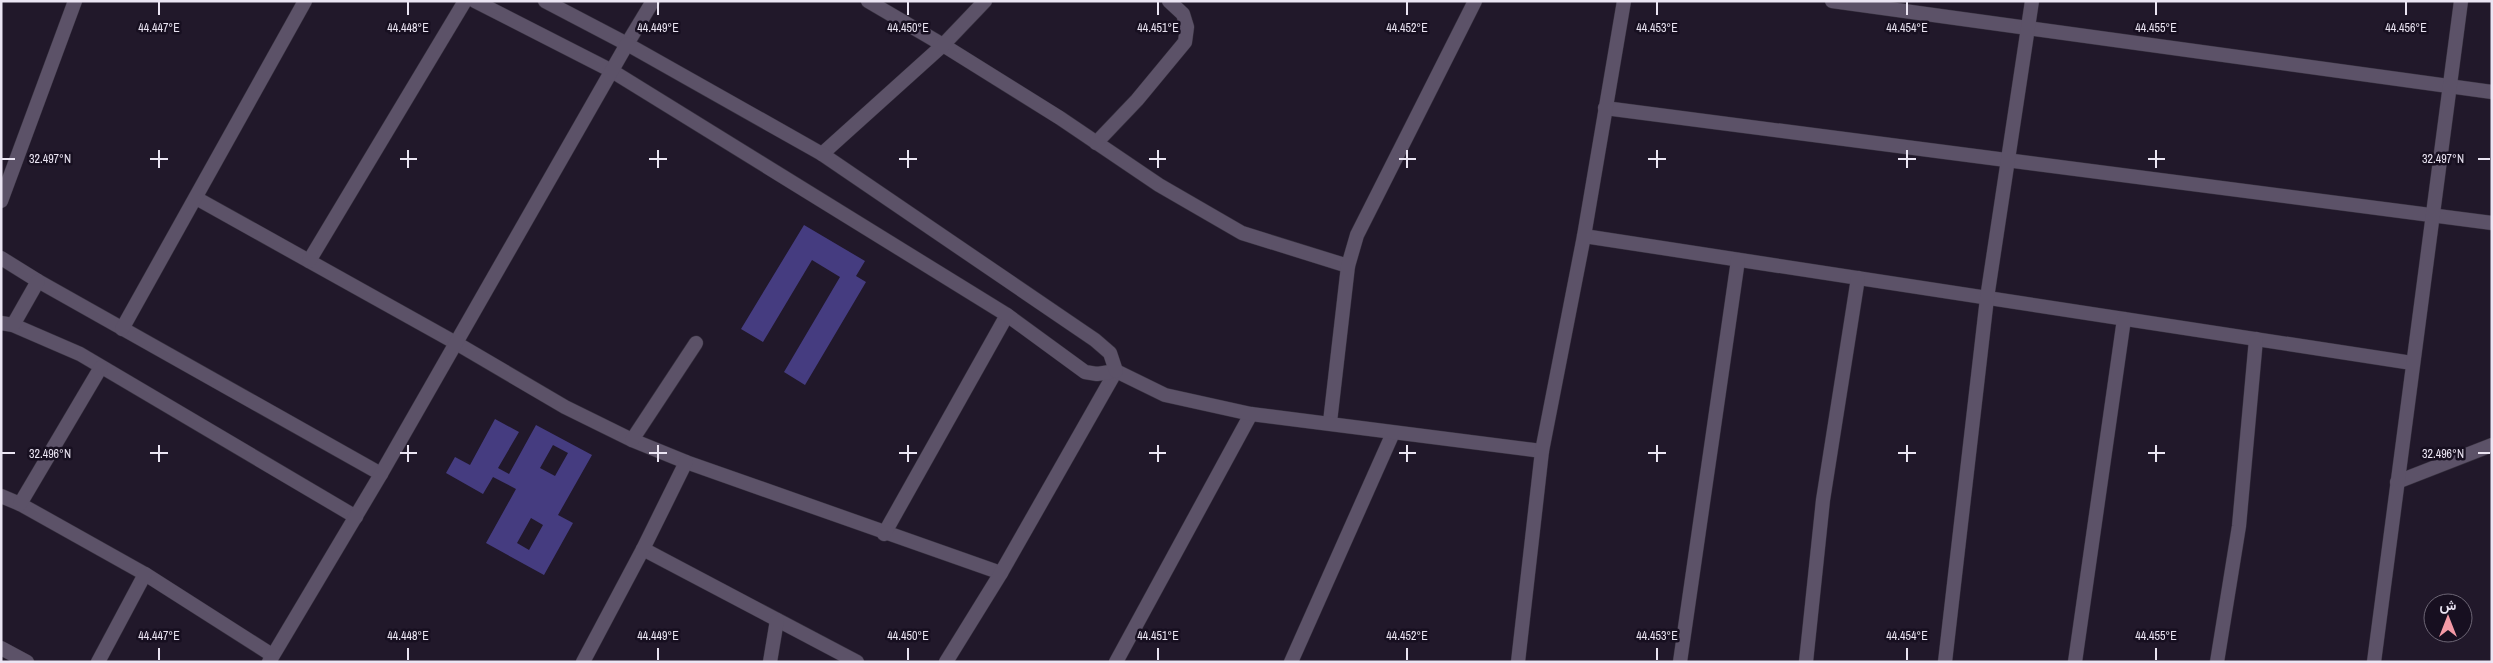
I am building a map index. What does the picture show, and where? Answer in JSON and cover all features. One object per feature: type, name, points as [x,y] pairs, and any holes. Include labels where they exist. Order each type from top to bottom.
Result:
[{"type":"street","points":[[1,201],[75,1]]},
{"type":"street","points":[[122,329],[305,1]]},
{"type":"street","points":[[309,261],[465,1]]},
{"type":"street","points":[[475,1],[612,71],[1007,315],[1085,372],[1097,374],[1116,371],[1165,394],[1251,414],[1330,422],[1393,433],[1542,451]]},
{"type":"street","points":[[545,1],[627,44],[822,154],[1095,340],[1110,353],[1116,371],[1001,573],[946,662]]},
{"type":"street","points":[[1,496],[20,504],[145,574],[270,658],[381,474],[653,1]]},
{"type":"street","points":[[868,1],[943,45],[1159,185],[1242,233],[1348,266]]},
{"type":"street","points":[[822,154],[943,45],[985,1]]},
{"type":"street","points":[[1096,143],[1137,100],[1185,42],[1187,27],[1183,14],[1169,1]]},
{"type":"street","points":[[1330,422],[1348,266],[1357,235],[1475,1]]},
{"type":"street","points":[[1518,662],[1542,451],[1584,236],[1624,1]]},
{"type":"street","points":[[1832,1],[1913,7],[2028,28],[2448,88],[2492,92]]},
{"type":"street","points":[[1945,662],[1987,298],[2032,1]]},
{"type":"street","points":[[2374,662],[2431,215],[2461,1]]},
{"type":"street","points":[[1605,108],[2492,223]]},
{"type":"street","points":[[196,198],[456,343],[565,407],[632,440],[686,462],[884,534],[1001,573]]},
{"type":"street","points":[[1584,236],[2412,363]]},
{"type":"street","points":[[1,258],[122,329],[381,474]]},
{"type":"street","points":[[1680,662],[1738,260]]},
{"type":"street","points":[[1806,662],[1823,500],[1858,278]]},
{"type":"street","points":[[38,281],[7,324],[58,344],[101,366],[356,516]]},
{"type":"street","points":[[884,534],[1007,315]]},
{"type":"street","points":[[2075,662],[2124,319]]},
{"type":"street","points":[[2217,662],[2239,526],[2256,339]]},
{"type":"street","points":[[632,440],[696,343]]},
{"type":"street","points":[[20,504],[101,366]]},
{"type":"street","points":[[1116,662],[1251,414]]},
{"type":"street","points":[[1291,662],[1393,433]]},
{"type":"street","points":[[2397,482],[2492,445]]},
{"type":"street","points":[[588,660],[686,462]]},
{"type":"street","points":[[644,549],[857,662]]},
{"type":"street","points":[[98,662],[145,574]]},
{"type":"street","points":[[770,662],[777,620]]},
{"type":"street","points":[[1,648],[26,662]]},
{"type":"building","points":[[804,225],[865,261],[856,276],[866,282],[805,385],[784,372],[840,277],[812,260],[763,342],[741,329]]},
{"type":"building","points":[[495,419],[519,432],[498,468],[509,474],[536,425],[592,455],[558,515],[573,523],[544,575],[486,543],[516,489],[493,477],[483,494],[446,473],[455,457],[470,465]],"holes":[[[553,445],[568,453],[555,476],[540,468]],[[531,518],[543,525],[529,550],[517,543]]]}]
